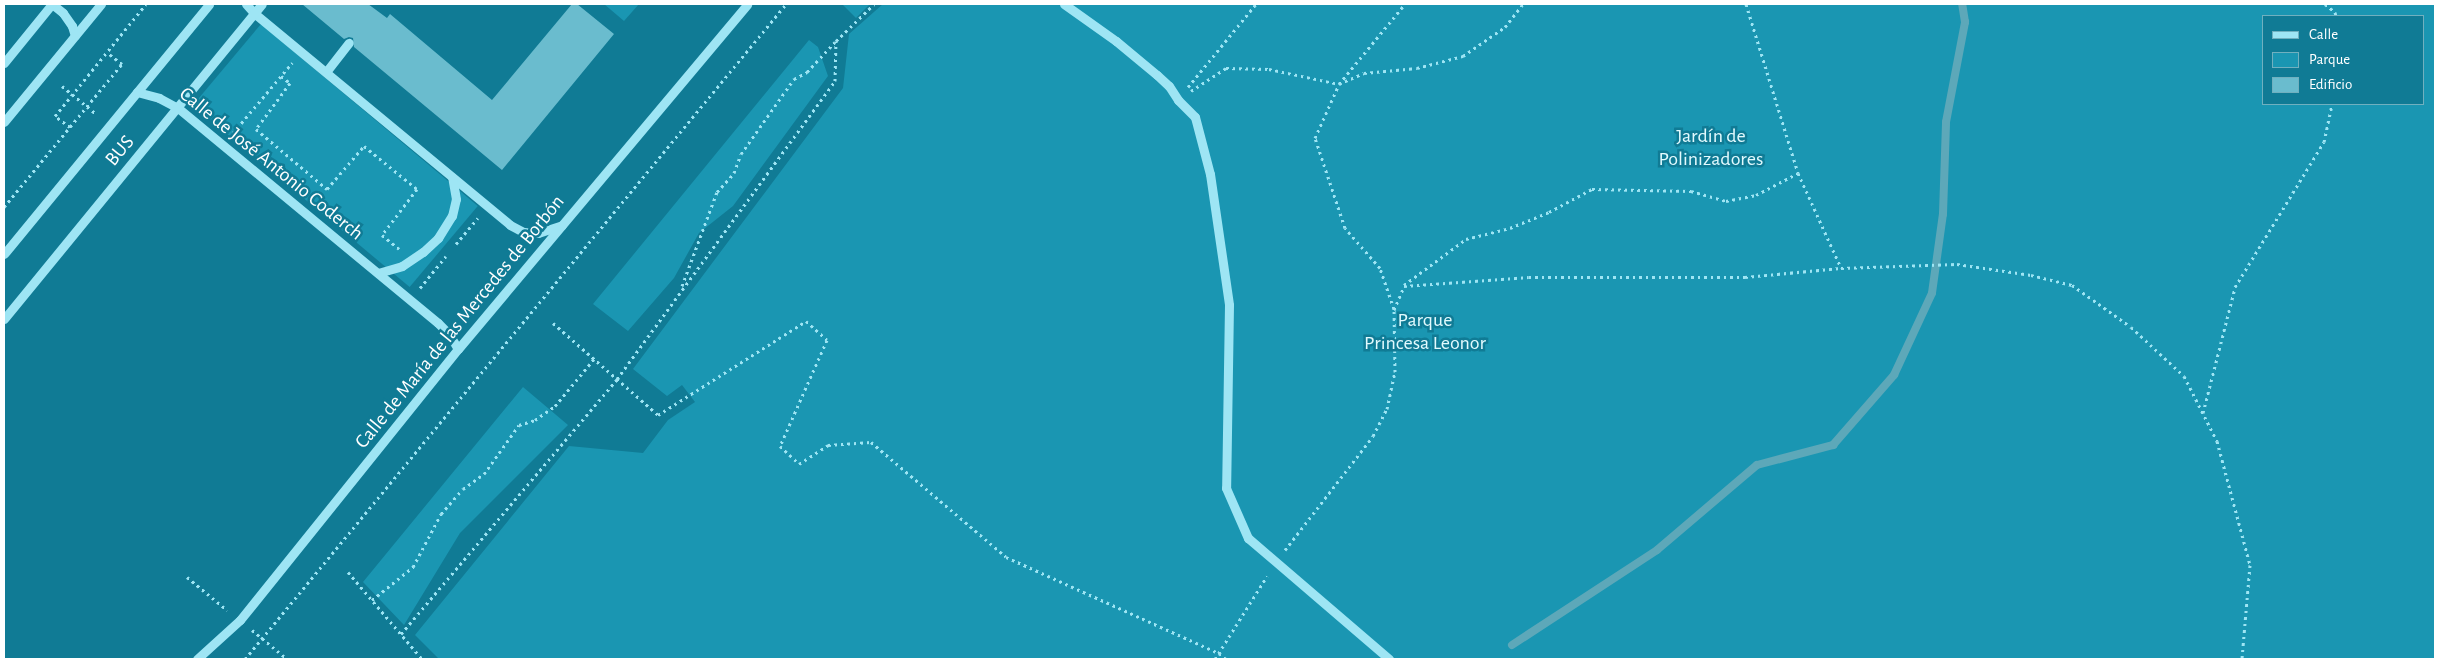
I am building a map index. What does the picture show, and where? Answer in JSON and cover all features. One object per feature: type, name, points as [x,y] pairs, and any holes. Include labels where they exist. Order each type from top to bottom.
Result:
[{"type":"street","points":[[4,62],[52,4],[63,13],[72,26],[75,36]]},
{"type":"street","points":[[4,122],[101,4]]},
{"type":"street","points":[[4,254],[209,4]]},
{"type":"street","points":[[246,4],[254,13],[510,225],[523,232],[538,233],[562,225]]},
{"type":"street","name":"BUS","points":[[4,319],[262,4]]},
{"type":"street","name":"Calle de María de las Mercedes de Borbón","points":[[197,659],[240,620],[458,349],[747,4]]},
{"type":"street","points":[[1064,4],[1123,46],[1169,86],[1178,100],[1195,117],[1210,174],[1228,304],[1226,488],[1248,538],[1389,659]]},
{"type":"street","points":[[326,72],[349,44]]},
{"type":"street","name":"Calle de José Antonio Coderch","points":[[137,92],[159,98],[178,108],[438,323],[449,334],[458,349]]},
{"type":"street","points":[[378,273],[402,266],[438,238],[452,216],[456,199],[452,177]]},
{"type":"path","points":[[70,128],[55,116],[146,4]]},
{"type":"path","points":[[245,659],[786,4]]},
{"type":"path","points":[[680,292],[718,192],[734,173],[741,154],[794,79],[808,72],[874,4]]},
{"type":"path","points":[[1178,100],[1256,4]]},
{"type":"path","points":[[1215,659],[1275,563],[1373,436],[1387,409],[1395,372],[1394,310],[1380,268],[1345,228],[1315,138],[1339,84],[1405,4]]},
{"type":"path","points":[[1178,100],[1226,68],[1270,69],[1339,84],[1364,73],[1417,68],[1463,56],[1505,27],[1523,4]]},
{"type":"path","points":[[1746,4],[1798,173],[1841,268]]},
{"type":"path","points":[[2325,4],[2335,12],[2336,15]]},
{"type":"path","points":[[401,634],[617,379],[835,80],[836,41]]},
{"type":"path","points":[[4,207],[122,64],[108,53]]},
{"type":"path","points":[[227,140],[297,57]]},
{"type":"path","points":[[281,76],[290,83],[256,129],[327,189],[364,146],[417,189],[382,235],[430,275]]},
{"type":"path","points":[[62,86],[95,113]]},
{"type":"path","points":[[2203,414],[2235,287],[2324,142],[2332,105]]},
{"type":"path","points":[[1394,310],[1404,286],[1466,239],[1510,228],[1550,212],[1592,189],[1691,191],[1726,201],[1756,195],[1798,173]]},
{"type":"path","points":[[1404,286],[1529,276],[1745,277],[1841,268],[1957,264],[2031,275],[2072,285],[2131,326],[2184,376],[2217,441],[2250,564],[2242,659]]},
{"type":"path","points":[[553,323],[658,414],[806,321],[827,340],[780,446],[798,464],[828,445],[871,442],[1006,557],[1219,653],[1226,659]]},
{"type":"path","points":[[372,600],[413,568],[441,514],[463,489],[484,474],[519,425],[535,420],[555,406],[594,359]]},
{"type":"path","points":[[348,572],[422,659]]},
{"type":"path","points":[[187,577],[229,611]]},
{"type":"path","points":[[245,624],[287,659]]},
{"type":"green space","points":[[604,4],[639,4],[624,21]]},
{"type":"green space","points":[[842,4],[870,4],[856,18]]},
{"type":"green space","name":"Parque Princesa Leonor","points":[[883,4],[2435,4],[2435,659],[439,659],[415,635],[569,446],[643,453],[668,420],[695,402],[682,385],[667,396],[633,369],[843,88],[849,34]]},
{"type":"green space","points":[[261,24],[478,206],[410,287],[193,105]]},
{"type":"green space","points":[[809,40],[818,47],[828,76],[733,206],[699,233],[674,278],[628,331],[593,304]]},
{"type":"green space","points":[[523,387],[568,425],[460,533],[404,625],[363,582]]},
{"type":"building","points":[[302,4],[368,4],[387,18],[390,14],[492,100],[572,4],[577,4],[614,34],[502,170],[354,47],[353,38],[344,39]]},
{"type":"waterway","points":[[1512,645],[1657,550],[1757,465],[1833,445],[1894,375],[1932,293],[1943,214],[1946,122],[1965,22],[1962,4]]},
{"type":"park label","name":"Jardín de Polinizadores","points":[[1711,148]]}]
